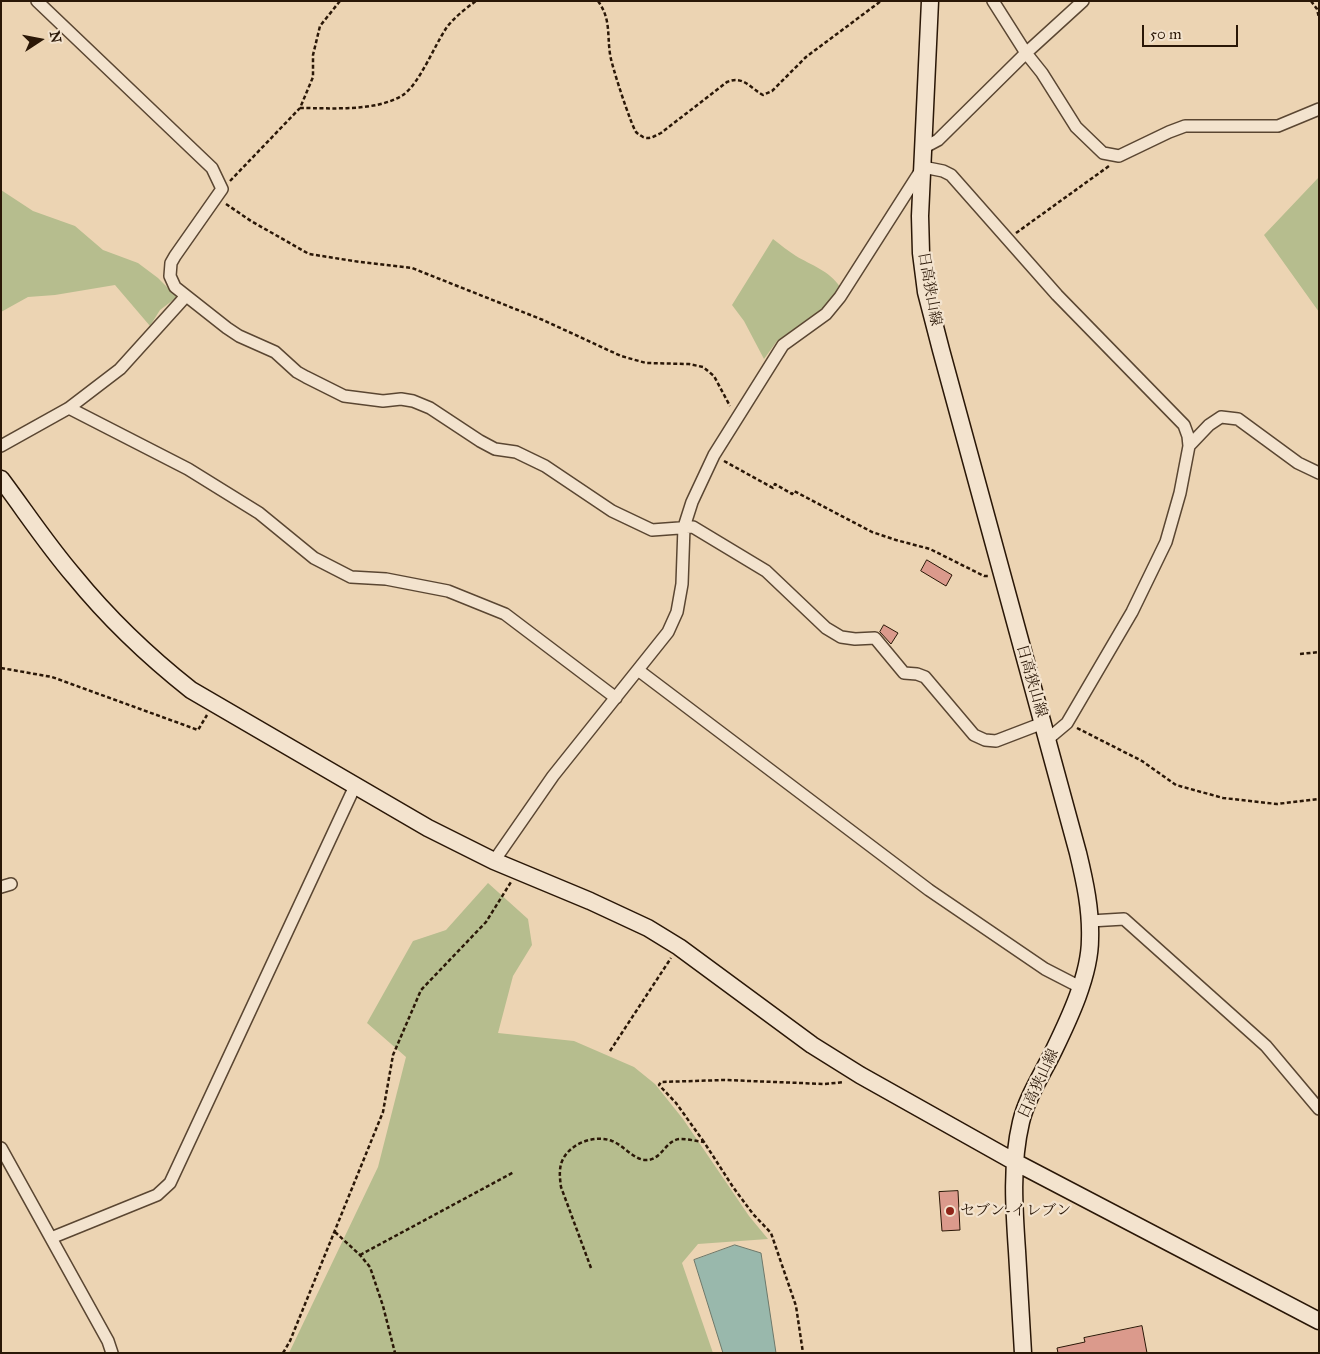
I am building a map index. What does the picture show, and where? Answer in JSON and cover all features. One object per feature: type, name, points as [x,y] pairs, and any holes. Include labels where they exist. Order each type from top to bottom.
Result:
[{"type":"street","points":[[36,1],[212,168],[219,193],[171,263],[170,276],[175,287],[186,296],[239,336],[275,352],[297,372],[344,396],[376,401],[401,399],[430,408],[495,449],[516,452],[545,466],[612,511],[652,530],[684,527],[693,527],[766,571],[826,628],[841,637],[855,640],[875,638],[904,673],[917,674],[925,678],[974,735],[985,740],[996,741],[1046,731],[1067,723],[1132,612],[1166,542],[1180,493],[1189,446],[1184,425],[1057,295],[951,175],[943,171],[923,167],[840,297],[826,314],[783,345],[714,455],[692,502],[684,527],[682,584],[677,612],[668,632],[553,776],[494,861]]},
{"type":"street","name":"日高狭山線","points":[[930,1],[920,216],[921,253],[926,292],[1078,853],[1086,886],[1090,920],[1087,964],[1080,987],[1063,1031],[1021,1120],[1017,1142],[1015,1162],[1015,1229],[1023,1353]]},
{"type":"street","points":[[993,1],[1026,54],[1042,73],[1076,127],[1103,153],[1119,156],[1185,126],[1278,126],[1319,109]]},
{"type":"street","points":[[923,148],[938,140],[1083,1]]},
{"type":"street","points":[[1,446],[70,408],[120,369],[186,296]]},
{"type":"street","points":[[70,408],[188,469],[259,513],[314,558],[350,577],[386,579],[448,591],[505,614],[616,698]]},
{"type":"street","points":[[1189,446],[1209,426],[1221,418],[1238,419],[1298,462],[1319,473]]},
{"type":"street","points":[[1,479],[72,575],[100,606],[157,662],[191,690],[428,828],[517,872],[648,928],[679,947],[812,1045],[860,1075],[1015,1162],[1319,1321]]},
{"type":"street","points":[[638,670],[929,890],[1045,969],[1080,987]]},
{"type":"street","points":[[51,1238],[157,1196],[170,1183],[355,786]]},
{"type":"street","points":[[1090,920],[1124,919],[1266,1046],[1319,1109]]},
{"type":"street","points":[[1,1148],[108,1341],[112,1353]]},
{"type":"path","points":[[340,1],[320,26],[313,55],[313,77],[300,108],[219,193],[251,221],[309,254],[412,268],[543,320],[621,356],[646,363],[689,364],[704,368],[714,376],[737,417]]},
{"type":"path","points":[[300,108],[362,107],[403,95],[414,84],[446,28],[476,1]]},
{"type":"path","points":[[598,1],[605,10],[610,38],[610,54],[630,117],[636,131],[643,137],[650,138],[661,133],[733,79],[743,80],[755,91],[764,95],[772,91],[806,57],[881,1]]},
{"type":"path","points":[[1311,1],[1317,9],[1319,18]]},
{"type":"path","points":[[1007,239],[1109,166],[1112,155]]},
{"type":"path","points":[[714,455],[773,488],[775,484],[792,494],[794,491],[872,532],[930,549],[984,576],[1002,574]]},
{"type":"path","points":[[1300,654],[1319,652]]},
{"type":"path","points":[[1,668],[52,677],[198,730],[214,703]]},
{"type":"path","points":[[1067,723],[1142,761],[1176,785],[1223,798],[1277,804],[1319,799]]},
{"type":"path","points":[[283,1353],[335,1232],[383,1112],[393,1055],[421,990],[486,922],[517,872]]},
{"type":"path","points":[[610,1052],[679,947]]},
{"type":"path","points":[[802,1353],[796,1306],[771,1233],[753,1214],[676,1103],[659,1084],[660,1082],[725,1080],[825,1084],[844,1082],[860,1075]]},
{"type":"path","points":[[591,1268],[561,1187],[560,1173],[562,1162],[568,1152],[586,1140],[597,1138],[615,1142],[644,1160],[656,1158],[672,1142],[680,1139],[704,1142]]},
{"type":"path","points":[[360,1255],[514,1172]]},
{"type":"path","points":[[335,1232],[370,1267],[383,1306],[395,1353]]},
{"type":"green space","points":[[1319,177],[1319,312],[1264,235]]},
{"type":"green space","points":[[1,190],[33,211],[75,226],[103,250],[138,263],[158,278],[177,297],[160,310],[150,326],[115,285],[55,295],[28,297],[1,312]]},
{"type":"green space","points":[[773,239],[796,256],[826,273],[840,287],[829,303],[777,341],[764,359],[744,321],[732,305]]},
{"type":"green space","points":[[488,883],[528,919],[532,945],[513,976],[498,1033],[574,1041],[634,1067],[655,1084],[683,1119],[749,1216],[768,1239],[698,1244],[682,1263],[713,1353],[289,1353],[378,1167],[406,1057],[367,1023],[413,941],[446,930]]},
{"type":"shaded area","points":[[735,1245],[761,1253],[776,1353],[723,1353],[694,1260]]},
{"type":"building","points":[[927,560],[952,575],[946,586],[921,571]]},
{"type":"building","points":[[884,625],[898,633],[891,644],[880,632]]},
{"type":"building","name":"セブン-イレブン","points":[[958,1191],[960,1230],[942,1231],[939,1192]]},
{"type":"building","points":[[1142,1326],[1147,1353],[1058,1353],[1057,1348],[1085,1342],[1084,1338]]},
{"type":"place","name":"セブン-イレブン","points":[[950,1211]]}]
